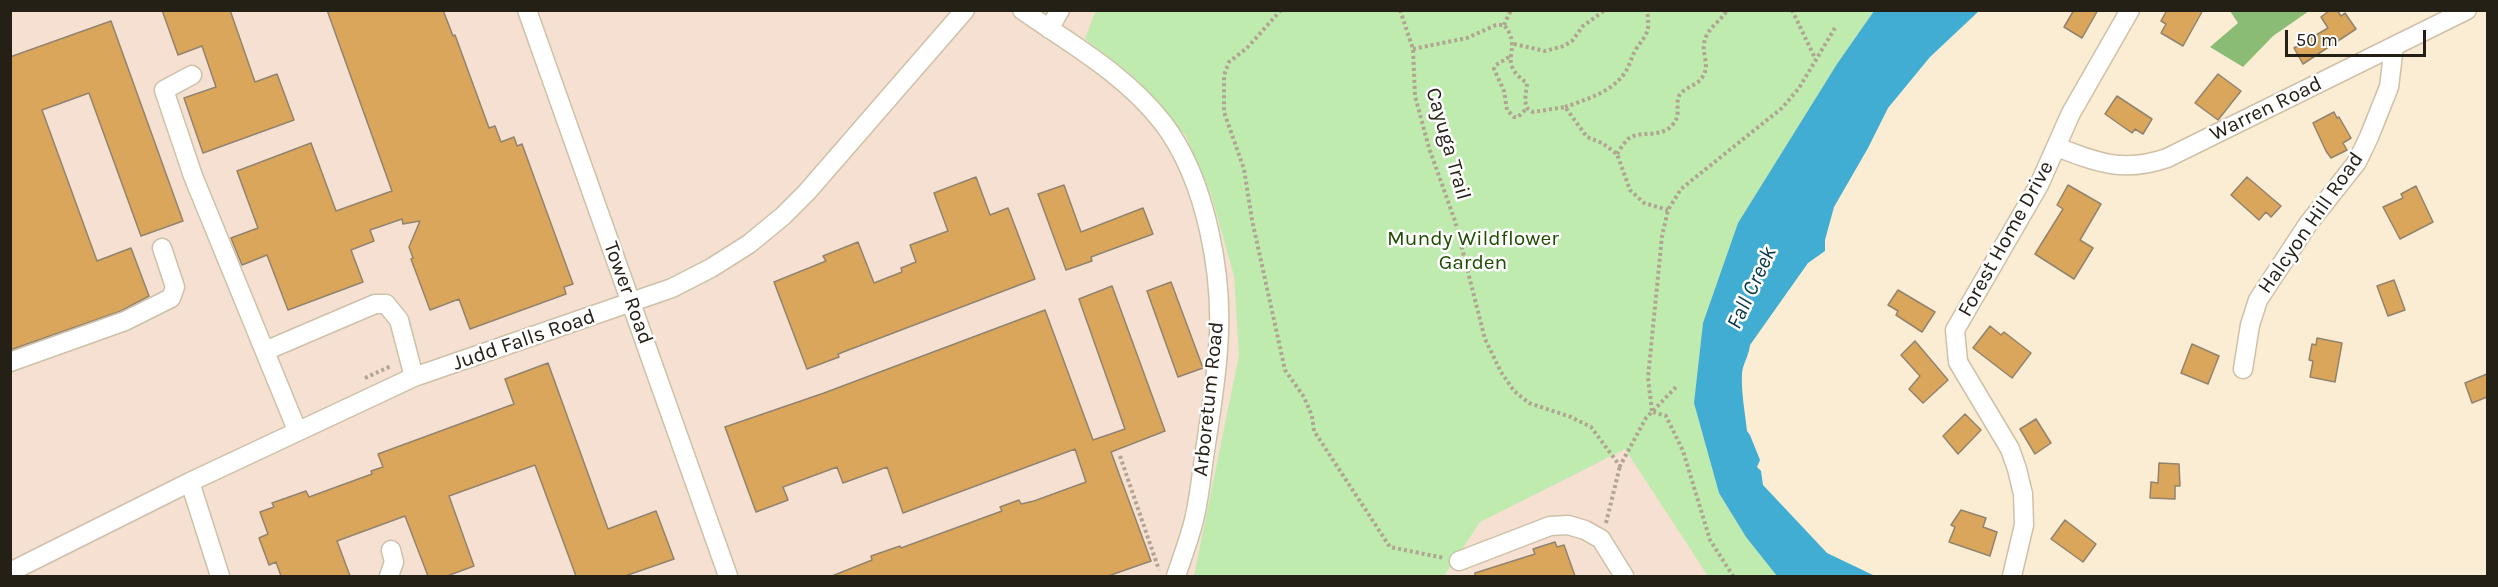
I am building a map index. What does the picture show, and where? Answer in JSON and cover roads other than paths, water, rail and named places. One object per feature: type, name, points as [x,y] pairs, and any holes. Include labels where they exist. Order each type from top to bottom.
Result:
[{"type":"street","name":"Tower Road","points":[[527,10],[728,576]]},
{"type":"street","name":"Judd Falls Road","points":[[10,572],[297,430],[414,377],[632,303],[672,288],[711,268],[749,244],[783,216],[807,192],[965,10]]},
{"type":"street","name":"Arboretum Road","points":[[1022,10],[1110,69],[1130,86],[1153,111],[1178,146],[1190,169],[1204,213],[1214,258],[1219,303],[1219,348],[1194,518],[1176,576]]},
{"type":"street","points":[[1049,29],[1060,10]]},
{"type":"street","name":"Forest Home Drive","points":[[2012,576],[2024,525],[2023,494],[2010,449],[1959,362],[1955,330],[2038,185],[2071,112],[2130,10]]},
{"type":"street","name":"Warren Road","points":[[2057,147],[2108,165],[2130,167],[2151,164],[2467,10]]},
{"type":"street","name":"Halcyon Hill Road","points":[[2243,369],[2250,325],[2258,300],[2308,224],[2357,162],[2389,87],[2394,45]]},
{"type":"street","points":[[192,75],[164,90],[193,176],[297,430]]},
{"type":"street","points":[[10,362],[125,321],[171,298],[175,287],[162,248]]},
{"type":"street","points":[[265,351],[375,304],[386,304],[399,320],[414,377]]},
{"type":"street","points":[[190,482],[220,576]]},
{"type":"street","points":[[1459,561],[1550,526],[1568,525],[1585,530],[1601,539],[1624,576]]},
{"type":"street","points":[[389,576],[394,562],[391,550]]},
{"type":"water","name":"Fall Creek","points":[[1874,11],[1979,11],[1930,57],[1888,108],[1834,207],[1825,240],[1825,251],[1808,263],[1750,345],[1742,373],[1743,395],[1747,431],[1760,460],[1757,467],[1761,471],[1763,485],[1827,553],[1875,576],[1777,576],[1746,537],[1719,493],[1694,403],[1703,323],[1738,223],[1837,64]]},
{"type":"park label","name":"Mundy Wildflower Garden","points":[[1473,251]]}]
